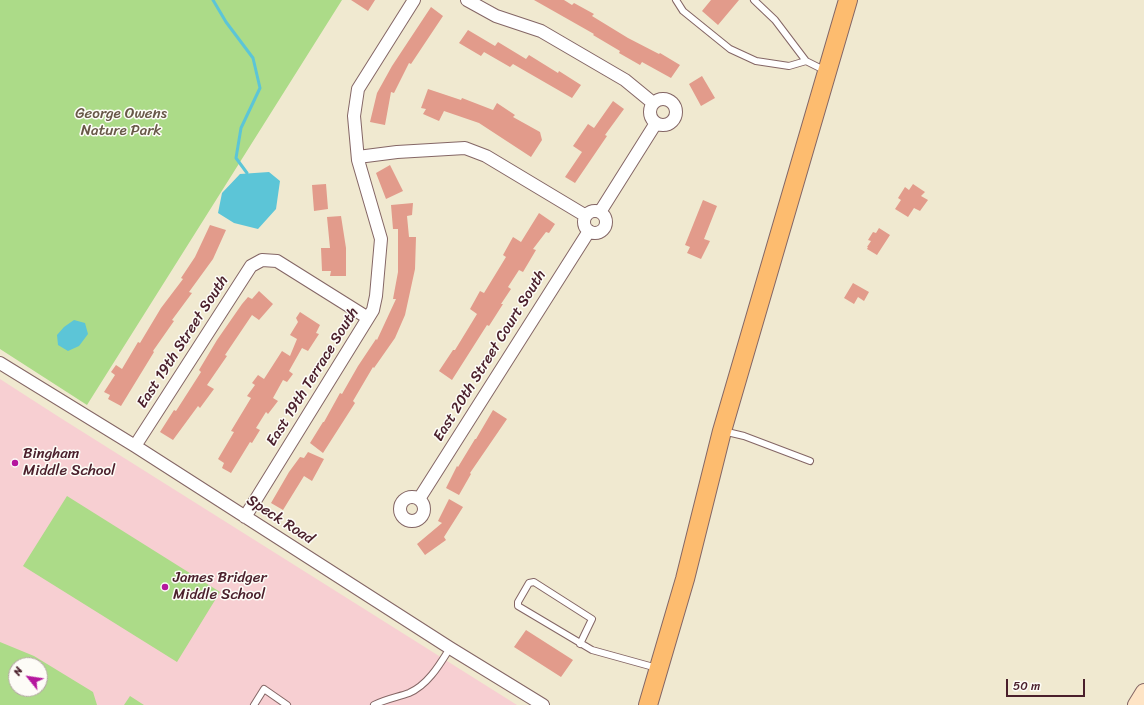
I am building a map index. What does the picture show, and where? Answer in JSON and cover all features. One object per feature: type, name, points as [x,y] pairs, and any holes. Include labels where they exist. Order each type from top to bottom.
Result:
[{"type":"main road","points":[[648,705],[685,579],[722,431],[848,0]]},
{"type":"street","name":"East 19th Terrace South","points":[[245,517],[373,310],[376,296],[381,239],[358,157],[354,116],[358,89],[414,0]]},
{"type":"street","points":[[467,0],[496,16],[541,31],[625,80],[653,104]]},
{"type":"street","points":[[660,99],[668,100],[674,104],[676,112],[674,119],[664,125],[656,122],[651,114],[653,104],[660,99]]},
{"type":"street","points":[[600,212],[656,122]]},
{"type":"street","points":[[358,157],[397,152],[465,148],[486,156],[586,216]]},
{"type":"street","points":[[594,211],[600,212],[605,218],[606,222],[603,229],[596,232],[589,231],[584,222],[586,216],[594,211]]},
{"type":"street","name":"East 20th Street Court South","points":[[419,499],[589,231]]},
{"type":"street","name":"East 19th Street South","points":[[135,446],[251,266],[262,260],[277,261],[368,318]]},
{"type":"street","name":"Speck Road","points":[[0,363],[135,446],[450,648],[543,705]]},
{"type":"street","points":[[1136,705],[1144,692]]},
{"type":"lane","points":[[676,0],[683,11],[730,49],[756,61],[789,66],[806,61]]},
{"type":"lane","points":[[754,0],[775,20],[806,61],[827,72]]},
{"type":"lane","points":[[722,431],[744,436],[810,462]]},
{"type":"lane","points":[[580,644],[592,619],[534,582],[529,583],[518,602],[518,606],[580,644],[592,650],[659,668]]},
{"type":"lane","points":[[374,705],[416,689],[428,679],[450,648]]},
{"type":"lane","points":[[254,705],[264,689],[288,705]]},
{"type":"shaded area","name":"James Bridger Middle School","points":[[0,379],[59,417],[517,705],[0,705]]},
{"type":"green space","name":"George Owens Nature Park","points":[[0,0],[342,0],[87,405],[0,349]]},
{"type":"green space","points":[[67,496],[220,592],[177,662],[23,566]]},
{"type":"green space","points":[[0,642],[36,657],[8,657],[8,697],[48,697],[48,665],[93,692],[97,705],[0,705]]},
{"type":"green space","points":[[130,696],[144,705],[124,705]]},
{"type":"water","points":[[269,172],[280,181],[276,209],[258,229],[234,223],[218,213],[222,193],[240,174]]},
{"type":"water","points":[[74,320],[85,323],[88,334],[79,346],[68,351],[58,345],[57,335],[64,327]]},
{"type":"building","points":[[351,0],[375,0],[368,11]]},
{"type":"building","points":[[534,0],[564,0],[572,5],[574,3],[594,14],[592,16],[628,38],[659,54],[660,53],[680,65],[671,78],[642,62],[640,65],[619,53],[620,51],[593,35],[594,34]]},
{"type":"building","points":[[711,0],[739,0],[718,25],[702,11]]},
{"type":"building","points":[[431,7],[443,16],[411,64],[409,63],[394,93],[391,92],[385,125],[370,122],[377,93],[392,66]]},
{"type":"building","points":[[468,30],[495,46],[498,42],[526,59],[529,55],[581,85],[572,98],[513,64],[510,67],[484,52],[481,56],[459,43]]},
{"type":"building","points":[[702,76],[715,98],[701,106],[689,84]]},
{"type":"building","points":[[428,89],[461,100],[462,98],[493,110],[497,103],[515,115],[513,117],[540,132],[542,140],[531,157],[479,123],[444,111],[439,121],[423,114],[426,109],[421,108]]},
{"type":"building","points":[[613,101],[624,109],[605,135],[607,136],[575,183],[565,177],[582,152],[573,146],[588,124],[594,128]]},
{"type":"building","points":[[390,165],[403,191],[386,199],[376,173]]},
{"type":"building","points":[[326,184],[328,209],[314,211],[312,185]]},
{"type":"building","points":[[913,184],[925,192],[921,196],[928,200],[920,211],[914,208],[908,217],[895,209],[901,200],[898,198],[905,187],[909,190]]},
{"type":"building","points":[[703,200],[717,206],[704,239],[710,241],[701,259],[687,253],[690,247],[685,245]]},
{"type":"building","points":[[413,203],[412,215],[407,216],[409,237],[416,237],[415,269],[405,315],[395,338],[374,368],[373,367],[353,401],[355,403],[323,453],[310,443],[324,422],[340,393],[342,394],[358,366],[376,339],[377,340],[396,299],[393,299],[398,272],[398,229],[393,229],[391,205]]},
{"type":"building","points":[[539,213],[555,224],[549,233],[546,232],[533,249],[536,250],[523,272],[519,270],[508,287],[511,289],[501,304],[503,304],[489,326],[487,325],[452,380],[439,371],[453,350],[455,350],[477,314],[470,309],[480,291],[484,293],[506,257],[503,255],[513,237],[521,242]]},
{"type":"building","points":[[341,216],[346,248],[346,276],[330,276],[331,271],[322,271],[321,248],[330,248],[327,217]]},
{"type":"building","points":[[210,225],[226,230],[213,259],[189,292],[192,293],[172,320],[174,321],[153,351],[154,352],[121,406],[108,399],[110,395],[104,392],[115,375],[111,372],[116,365],[122,369],[138,342],[140,343],[161,308],[183,279],[181,278],[195,257]]},
{"type":"building","points":[[879,228],[890,235],[877,255],[867,249],[867,247],[871,241],[868,240],[873,232],[876,233]]},
{"type":"building","points":[[853,283],[869,292],[864,301],[858,297],[854,304],[844,298]]},
{"type":"building","points":[[259,291],[273,304],[259,320],[252,315],[207,385],[214,389],[200,408],[198,406],[173,440],[160,432],[174,410],[176,411],[201,372],[199,370],[217,340],[242,304],[248,297],[252,299]]},
{"type":"building","points":[[300,312],[320,325],[316,333],[319,334],[308,351],[302,348],[289,371],[293,374],[287,382],[283,380],[273,398],[278,401],[268,414],[266,412],[256,428],[260,430],[252,443],[250,442],[231,473],[222,468],[224,463],[218,459],[234,432],[231,431],[251,398],[247,396],[255,385],[252,383],[258,375],[264,379],[282,351],[290,356],[297,339],[290,335],[298,322],[296,318]]},
{"type":"building","points":[[493,410],[507,419],[470,473],[471,474],[459,495],[446,488],[457,466],[458,467]]},
{"type":"building","points":[[308,452],[324,459],[312,481],[304,476],[283,510],[271,503],[289,472],[300,457],[304,458]]},
{"type":"building","points":[[449,499],[463,507],[444,537],[446,540],[425,555],[417,544],[442,523],[438,521]]},
{"type":"building","points":[[526,630],[573,660],[561,677],[514,647]]},
{"type":"waterway","points":[[213,0],[226,22],[253,58],[260,88],[241,128],[236,158],[247,173]]},
{"type":"place","name":"Bingham Middle School","points":[[15,463]]},
{"type":"place","name":"James Bridger Middle School","points":[[165,587]]}]
